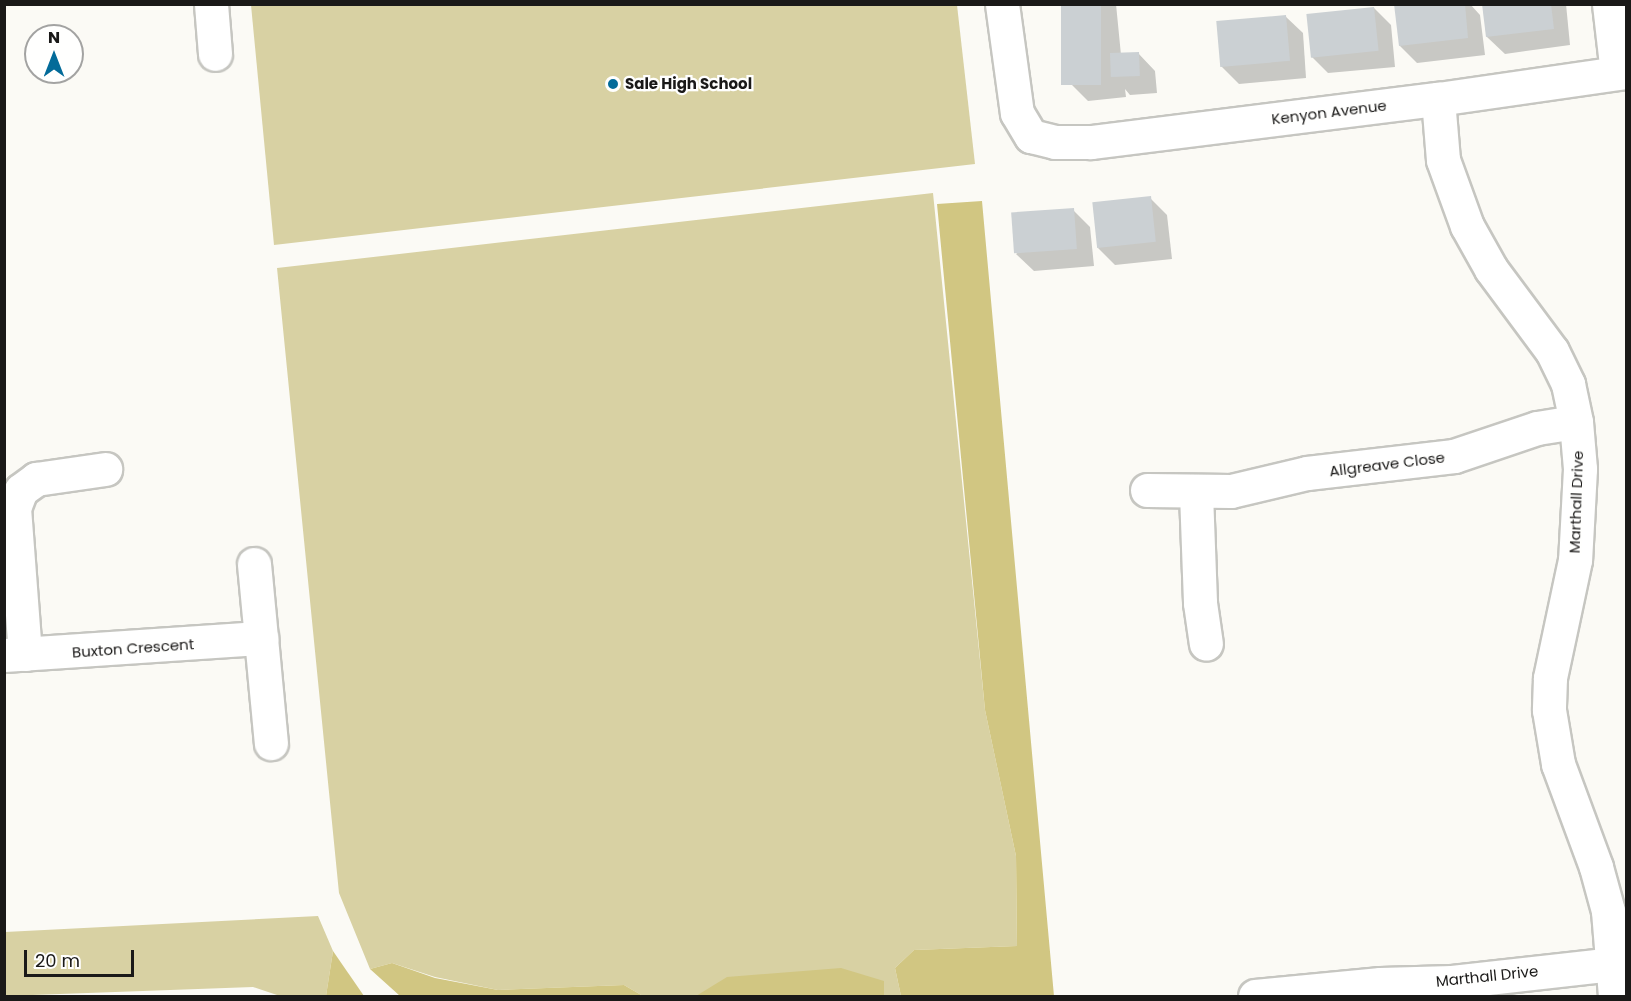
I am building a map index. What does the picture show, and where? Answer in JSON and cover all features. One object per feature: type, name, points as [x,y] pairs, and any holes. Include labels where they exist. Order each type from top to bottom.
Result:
[{"type":"street","points":[[211,4],[215,54]]},
{"type":"street","name":"Kenyon Avenue","points":[[1002,4],[1012,96],[1022,126],[1031,136],[1055,142],[1091,141],[1438,99],[1622,72]]},
{"type":"street","points":[[1609,4],[1622,72]]},
{"type":"street","name":"Marthall Drive","points":[[1438,99],[1443,160],[1467,226],[1491,269],[1552,351],[1568,384],[1576,422],[1580,469],[1577,536],[1550,678],[1549,710],[1558,764],[1596,867],[1608,911],[1615,996]]},
{"type":"street","name":"Allgreave Close","points":[[1147,490],[1196,493],[1255,487],[1307,473],[1454,456],[1537,428],[1576,422]]},
{"type":"street","points":[[15,655],[14,508],[21,490],[36,479],[105,469]]},
{"type":"street","points":[[1196,493],[1200,603],[1206,644]]},
{"type":"street","points":[[254,564],[271,743]]},
{"type":"street","name":"Buxton Crescent","points":[[15,655],[261,638]]},
{"type":"street","name":"Marthall Drive","points":[[1255,996],[1380,984],[1452,982],[1612,964]]},
{"type":"shaded area","name":"Sale High School","points":[[251,5],[957,5],[975,164],[274,245]]},
{"type":"shaded area","points":[[933,193],[985,710],[1016,856],[1017,946],[914,950],[895,968],[901,996],[884,996],[884,981],[696,996],[643,996],[624,985],[498,990],[435,977],[392,963],[370,969],[339,893],[277,268]]},
{"type":"shaded area","points":[[982,201],[1054,996],[901,996],[895,968],[914,950],[1017,946],[1016,856],[985,710],[937,204]]},
{"type":"shaded area","points":[[318,916],[333,951],[326,996],[280,996],[253,987],[5,996],[5,932]]},
{"type":"shaded area","points":[[333,951],[364,996],[326,996]]},
{"type":"shaded area","points":[[392,963],[435,978],[498,990],[624,985],[643,996],[400,996],[370,969]]},
{"type":"shaded area","points":[[841,968],[884,981],[884,996],[696,996],[727,977]]},
{"type":"building","points":[[1061,4],[1101,4],[1101,85],[1061,85]]},
{"type":"building","points":[[1394,4],[1465,4],[1468,38],[1399,46]]},
{"type":"building","points":[[1482,4],[1551,4],[1554,29],[1486,37]]},
{"type":"building","points":[[1374,7],[1379,51],[1311,58],[1306,14]]},
{"type":"building","points":[[1286,15],[1290,61],[1220,67],[1216,21]]},
{"type":"building","points":[[1139,52],[1140,76],[1111,77],[1110,53]]},
{"type":"building","points":[[1151,196],[1156,242],[1097,248],[1092,202]]},
{"type":"building","points":[[1074,208],[1077,249],[1014,253],[1011,212]]},
{"type":"place","name":"Sale High School","points":[[613,84]]}]
